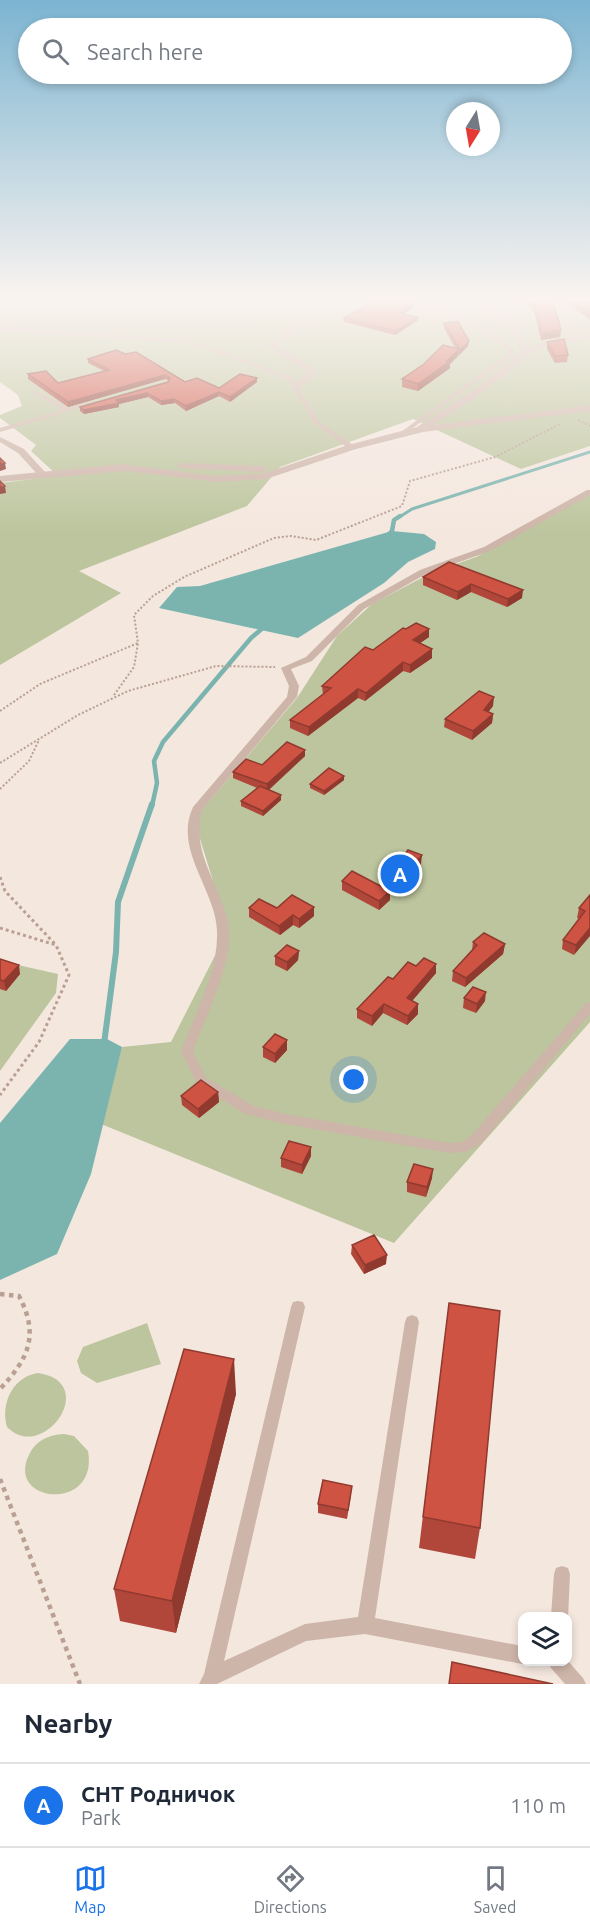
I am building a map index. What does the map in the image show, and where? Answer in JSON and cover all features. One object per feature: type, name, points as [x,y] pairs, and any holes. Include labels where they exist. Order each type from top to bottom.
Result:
[{"type":"street","points":[[297,387],[310,377]]},
{"type":"street","points":[[421,429],[497,377]]},
{"type":"street","points":[[0,479],[122,467],[217,479],[256,477],[352,447],[421,429],[590,408]]},
{"type":"lane","points":[[287,377],[291,378],[297,387],[316,422],[352,447]]},
{"type":"lane","points":[[403,433],[484,377]]},
{"type":"lane","points":[[35,393],[66,410]]},
{"type":"lane","points":[[0,430],[101,402]]},
{"type":"lane","points":[[0,439],[21,451],[42,474]]},
{"type":"lane","points":[[590,492],[487,549],[423,572],[361,606],[309,659],[286,668],[294,686],[292,697],[197,809],[193,818],[193,840],[223,929],[219,964],[187,1051],[201,1081],[250,1110],[286,1119],[404,1138],[449,1148],[465,1147],[476,1140],[590,1006]]},
{"type":"lane","points":[[210,1680],[298,1307]]},
{"type":"lane","points":[[366,1625],[412,1322]]},
{"type":"lane","points":[[560,1612],[562,1574]]},
{"type":"lane","points":[[210,1680],[305,1634],[366,1625],[518,1654]]},
{"type":"lane","points":[[561,1666],[578,1684]]},
{"type":"path","points":[[573,418],[581,416]]},
{"type":"path","points":[[113,697],[134,667],[138,643],[134,615],[153,596],[184,577],[274,538],[291,536],[316,540],[362,524],[402,506],[410,481],[495,457],[564,423]]},
{"type":"path","points":[[0,711],[40,684],[138,643]]},
{"type":"path","points":[[0,763],[78,715],[113,697],[216,666],[286,668]]},
{"type":"path","points":[[0,789],[29,761],[40,739]]},
{"type":"path","points":[[0,877],[5,891],[56,945],[69,975],[39,1042],[0,1095]]},
{"type":"path","points":[[0,928],[56,945]]},
{"type":"path","points":[[0,1294],[19,1296],[27,1310],[28,1325],[24,1360],[0,1389]]},
{"type":"path","points":[[0,1479],[80,1684]]},
{"type":"green space","points":[[0,377],[590,377],[590,446],[521,469],[413,419],[280,467],[247,506],[79,571],[121,593],[0,665],[0,483],[58,476],[31,451],[36,445],[0,418],[0,415],[22,406],[18,395],[0,382]]},
{"type":"green space","points":[[590,494],[590,1022],[394,1243],[101,1124],[122,1047],[171,1042],[228,930],[194,819],[297,698],[337,636],[372,604],[431,573],[476,557]]},
{"type":"green space","points":[[0,961],[58,974],[56,993],[0,1071]]},
{"type":"green space","points":[[147,1323],[161,1364],[97,1383],[81,1373],[77,1361],[83,1347]]},
{"type":"green space","points":[[38,1373],[56,1379],[65,1390],[65,1404],[60,1417],[49,1429],[36,1435],[21,1436],[7,1427],[5,1418],[7,1400],[22,1379]]},
{"type":"green space","points":[[64,1434],[74,1436],[88,1451],[88,1471],[80,1485],[68,1492],[54,1494],[40,1491],[30,1483],[25,1471],[29,1455],[43,1439]]},
{"type":"water","points":[[392,531],[424,534],[436,542],[435,549],[408,562],[384,583],[298,638],[159,608],[177,587],[200,586]]},
{"type":"water","points":[[70,1039],[107,1039],[122,1047],[91,1174],[57,1254],[0,1280],[0,1123]]},
{"type":"building","points":[[32,377],[52,377],[58,383],[83,377],[159,377],[68,402]]},
{"type":"building","points":[[168,377],[176,377],[185,382],[197,378],[219,388],[236,377],[257,378],[230,397],[219,392],[186,406],[174,399],[161,401],[147,393],[116,400],[119,403],[84,410],[80,407],[168,382],[170,378]]},
{"type":"building","points":[[406,377],[428,377],[418,384],[402,379]]},
{"type":"building","points":[[449,562],[523,590],[508,599],[471,584],[458,592],[423,577]]},
{"type":"building","points":[[416,623],[429,629],[413,640],[432,649],[410,665],[403,662],[366,693],[358,689],[309,727],[290,720],[331,688],[322,686],[365,647],[373,650],[403,628],[406,629]]},
{"type":"building","points":[[479,691],[494,697],[484,710],[493,714],[473,731],[445,719]]},
{"type":"building","points":[[287,742],[305,750],[267,784],[233,772],[246,759],[262,765]]},
{"type":"building","points":[[329,768],[344,776],[324,791],[310,784]]},
{"type":"building","points":[[260,786],[281,795],[263,811],[241,801]]},
{"type":"building","points":[[408,850],[422,855],[413,866],[400,861]]},
{"type":"building","points":[[352,871],[390,891],[379,901],[342,881]]},
{"type":"building","points":[[292,895],[314,907],[299,919],[293,915],[279,926],[249,908],[259,899],[277,908]]},
{"type":"building","points":[[590,895],[590,928],[576,945],[563,940],[585,911],[579,908]]},
{"type":"building","points":[[484,933],[505,944],[466,978],[453,971],[477,945],[473,942]]},
{"type":"building","points":[[287,945],[299,951],[287,962],[275,956]]},
{"type":"building","points":[[424,958],[436,964],[407,998],[418,1004],[408,1016],[384,1004],[372,1016],[357,1009],[388,977],[393,979],[408,962],[416,966]]},
{"type":"building","points":[[0,959],[19,965],[4,981],[0,980]]},
{"type":"building","points":[[473,987],[486,992],[477,1004],[464,998]]},
{"type":"building","points":[[275,1034],[287,1040],[275,1054],[263,1047]]},
{"type":"building","points":[[201,1080],[218,1092],[198,1109],[181,1096]]},
{"type":"building","points":[[289,1141],[311,1147],[302,1165],[281,1158]]},
{"type":"building","points":[[414,1164],[433,1169],[427,1187],[407,1182]]},
{"type":"building","points":[[374,1235],[387,1255],[365,1265],[352,1245]]},
{"type":"building","points":[[449,1303],[500,1311],[480,1528],[423,1517]]},
{"type":"building","points":[[184,1349],[234,1359],[172,1601],[114,1589]]},
{"type":"building","points":[[323,1480],[352,1486],[348,1510],[318,1504]]},
{"type":"building","points":[[452,1662],[553,1684],[449,1684]]},
{"type":"waterway","points":[[398,518],[412,509],[590,452]]},
{"type":"waterway","points":[[387,536],[392,531],[394,520],[400,516]]},
{"type":"waterway","points":[[152,806],[157,783],[154,761],[163,742],[251,638],[264,627]]},
{"type":"waterway","points":[[104,1044],[116,952],[118,902],[152,804]]},
{"type":"place","name":"СНТ Родничок","points":[[400,874]]}]
